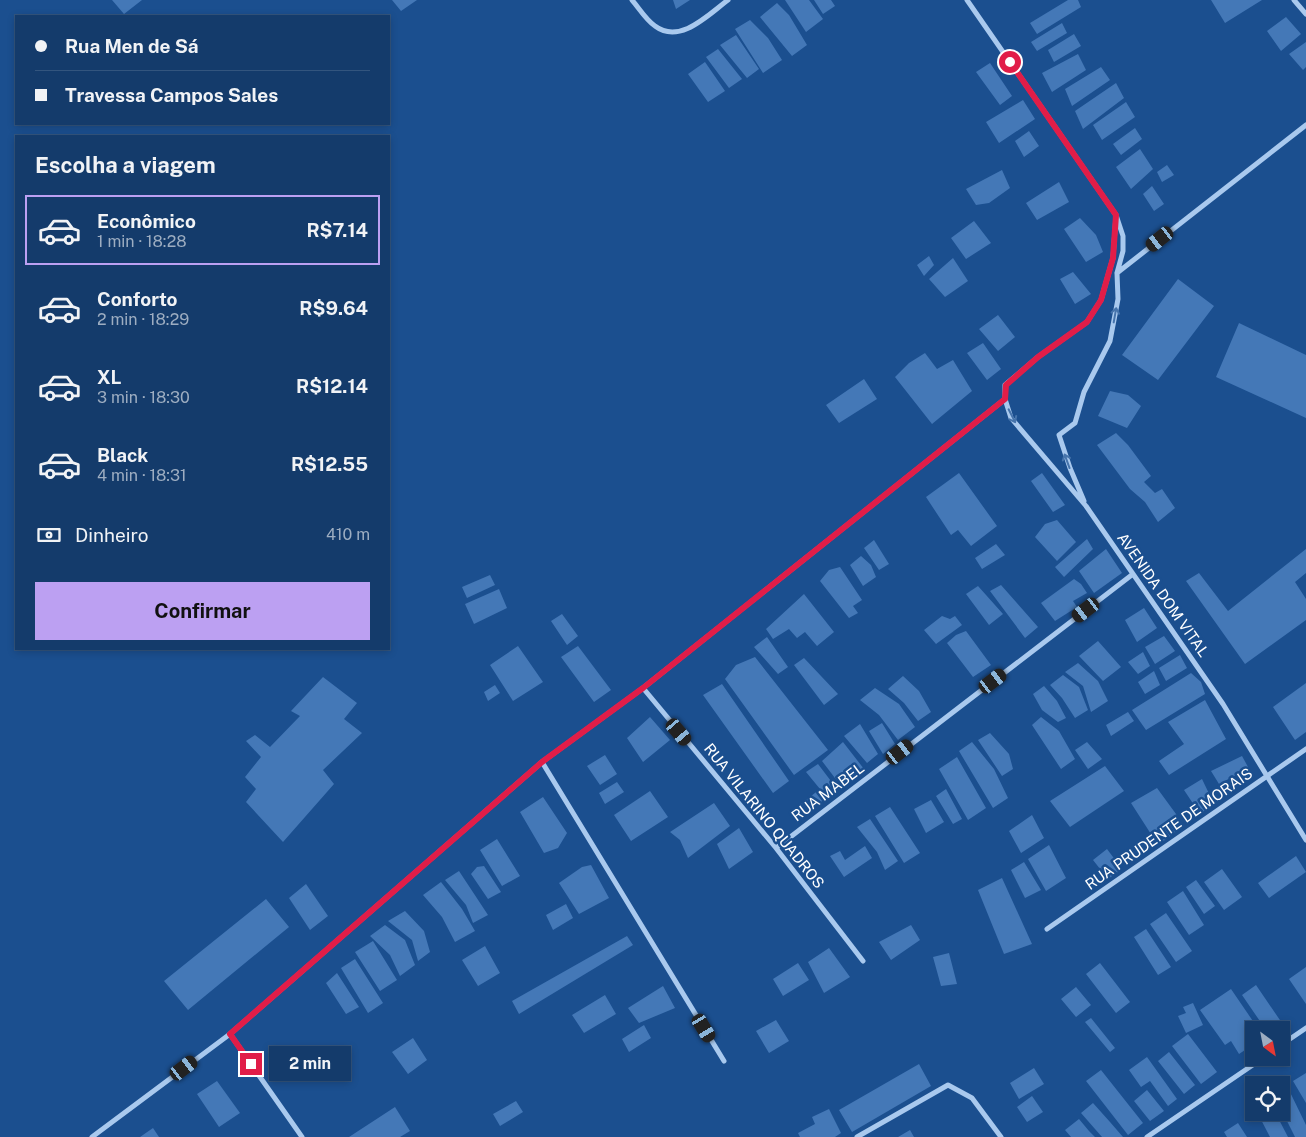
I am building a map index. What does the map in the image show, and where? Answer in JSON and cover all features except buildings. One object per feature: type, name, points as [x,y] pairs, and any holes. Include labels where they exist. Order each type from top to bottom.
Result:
[{"type":"street","points":[[632,0],[654,26],[664,31],[676,33],[691,27],[728,0]]},
{"type":"street","points":[[967,0],[1116,215],[1124,236],[1123,251],[1117,273],[1118,299],[1110,341],[1084,392],[1075,423],[1060,435],[1070,468],[1086,506]]},
{"type":"street","points":[[1294,0],[1306,14]]},
{"type":"street","points":[[1117,273],[1306,125]]},
{"type":"street","points":[[92,1137],[230,1034],[542,762],[643,688],[1005,399],[1006,385],[1019,376],[1038,357],[1087,322],[1101,300],[1114,249],[1116,215]]},
{"type":"street","name":"AVENIDA DOM VITAL","points":[[1005,399],[1011,418],[1086,506],[1223,704],[1306,840]]},
{"type":"street","name":"RUA MABEL","points":[[776,848],[1133,574]]},
{"type":"street","name":"RUA VILARINO QUADROS","points":[[643,688],[776,848],[863,961]]},
{"type":"street","name":"RUA PRUDENTE DE MORAIS","points":[[1047,929],[1306,749]]},
{"type":"street","points":[[542,762],[724,1061]]},
{"type":"street","points":[[1290,1039],[1306,1028]]},
{"type":"street","points":[[230,1034],[302,1137]]},
{"type":"street","points":[[1146,1137],[1250,1066]]},
{"type":"street","points":[[857,1137],[948,1085],[972,1098],[1001,1137]]},
{"type":"route","points":[[251,1064],[230,1034],[542,762],[643,688],[1005,399],[1006,385],[1019,376],[1038,357],[1087,322],[1101,300],[1113,258],[1116,215],[1010,62]]}]
